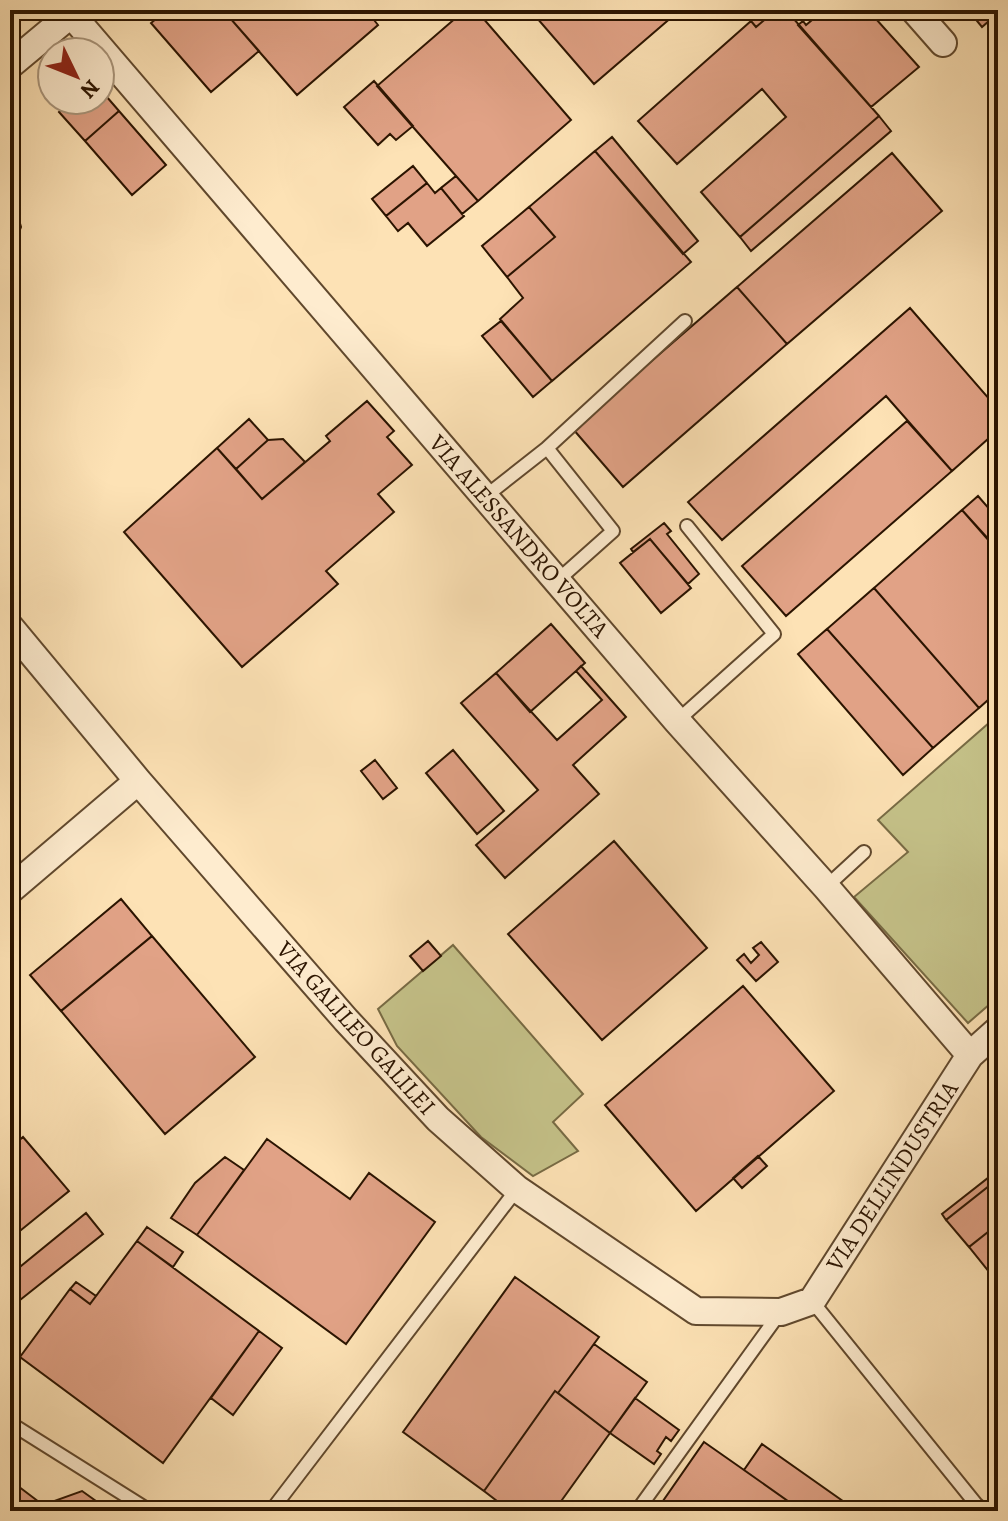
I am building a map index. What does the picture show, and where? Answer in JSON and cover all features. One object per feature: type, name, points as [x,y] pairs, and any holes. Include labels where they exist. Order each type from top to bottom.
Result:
[{"type":"street","points":[[914,10],[943,43]]},
{"type":"street","points":[[10,65],[74,12]]},
{"type":"street","name":"VIA ALESSANDRO VOLTA","points":[[74,12],[677,721],[826,887],[970,1055]]},
{"type":"street","name":"VIA GALILEO GALILEI","points":[[10,627],[138,781],[346,1020],[438,1119],[517,1189],[696,1311],[781,1312]]},
{"type":"street","points":[[10,890],[138,781]]},
{"type":"street","name":"VIA DELL'INDUSTRIA","points":[[812,1301],[970,1055],[998,1030]]},
{"type":"street","points":[[781,1312],[812,1301]]},
{"type":"lane","points":[[486,496],[547,448],[685,321]]},
{"type":"lane","points":[[547,448],[613,531],[558,580]]},
{"type":"lane","points":[[677,721],[774,634],[687,526]]},
{"type":"lane","points":[[826,887],[864,852]]},
{"type":"lane","points":[[271,1511],[517,1189]]},
{"type":"lane","points":[[812,1301],[984,1511]]},
{"type":"lane","points":[[637,1511],[781,1312]]},
{"type":"lane","points":[[10,1423],[150,1511]]},
{"type":"shaded area","points":[[998,715],[998,997],[968,1023],[854,897],[908,852],[878,820]]},
{"type":"shaded area","points":[[453,945],[583,1094],[553,1122],[578,1151],[533,1176],[481,1137],[397,1046],[378,1009]]},
{"type":"building","points":[[167,10],[223,10],[259,51],[211,92],[151,23]]},
{"type":"building","points":[[223,10],[366,10],[378,25],[297,95]]},
{"type":"building","points":[[465,10],[476,10],[571,120],[478,201],[377,86]]},
{"type":"building","points":[[530,10],[680,10],[594,84]]},
{"type":"building","points":[[764,10],[776,10],[756,27],[751,21]]},
{"type":"building","points":[[776,10],[786,10],[879,116],[740,237],[701,192],[786,117],[762,89],[677,164],[638,121],[751,21],[756,27]]},
{"type":"building","points":[[824,10],[868,10],[919,67],[871,107],[798,25],[803,21],[806,25]]},
{"type":"building","points":[[968,10],[998,10],[998,13],[982,27]]},
{"type":"building","points":[[374,81],[413,126],[396,140],[390,134],[378,145],[344,107]]},
{"type":"building","points":[[119,111],[166,165],[132,195],[85,141]]},
{"type":"building","points":[[63,116],[113,116],[85,141]]},
{"type":"building","points":[[879,116],[891,131],[751,251],[740,237]]},
{"type":"building","points":[[612,137],[698,241],[683,254],[595,151]]},
{"type":"building","points":[[595,151],[691,262],[552,381],[500,319],[523,298],[507,277],[555,237],[529,207]]},
{"type":"building","points":[[892,153],[942,211],[787,344],[737,287]]},
{"type":"building","points":[[413,166],[427,183],[386,216],[372,199]]},
{"type":"building","points":[[456,176],[478,201],[462,214],[441,188]]},
{"type":"building","points":[[427,183],[435,193],[441,188],[464,216],[427,246],[408,223],[398,231],[386,216]]},
{"type":"building","points":[[529,207],[555,237],[507,277],[482,246]]},
{"type":"building","points":[[10,214],[19,220],[21,227],[18,235],[10,239]]},
{"type":"building","points":[[737,287],[787,344],[623,487],[573,429]]},
{"type":"building","points":[[910,308],[998,409],[998,430],[952,471],[886,396],[722,540],[688,502]]},
{"type":"building","points":[[501,321],[552,381],[533,397],[482,336]]},
{"type":"building","points":[[367,401],[394,431],[387,437],[412,465],[378,494],[394,512],[326,571],[338,584],[242,667],[124,532],[217,448],[262,499],[330,441],[326,436]]},
{"type":"building","points":[[249,419],[268,440],[236,469],[217,448]]},
{"type":"building","points":[[907,421],[952,471],[786,616],[742,566]]},
{"type":"building","points":[[283,439],[305,462],[262,499],[236,469],[268,440]]},
{"type":"building","points":[[978,496],[998,519],[998,536],[991,542],[962,510]]},
{"type":"building","points":[[962,510],[998,551],[998,691],[979,708],[874,588]]},
{"type":"building","points":[[664,523],[671,531],[667,534],[699,574],[688,584],[650,539],[633,552],[631,549]]},
{"type":"building","points":[[650,539],[691,588],[661,613],[620,563]]},
{"type":"building","points":[[874,588],[979,708],[933,748],[827,629]]},
{"type":"building","points":[[551,624],[585,663],[530,712],[496,673]]},
{"type":"building","points":[[827,629],[933,748],[903,775],[798,654]]},
{"type":"building","points":[[581,666],[626,717],[573,765],[599,794],[505,878],[476,845],[538,790],[461,703],[496,673],[557,740],[602,700],[576,671]]},
{"type":"building","points":[[453,750],[504,811],[477,834],[426,773]]},
{"type":"building","points":[[375,760],[397,788],[383,799],[361,771]]},
{"type":"building","points":[[614,841],[707,948],[602,1040],[508,934]]},
{"type":"building","points":[[121,899],[152,936],[61,1011],[30,975]]},
{"type":"building","points":[[152,936],[255,1057],[165,1134],[61,1011]]},
{"type":"building","points":[[428,941],[441,956],[423,971],[410,956]]},
{"type":"building","points":[[761,942],[778,962],[756,981],[737,960],[744,954],[751,963],[759,955],[753,948]]},
{"type":"building","points":[[743,986],[834,1091],[696,1211],[605,1105]]},
{"type":"building","points":[[23,1137],[69,1191],[10,1239],[10,1148]]},
{"type":"building","points":[[267,1139],[350,1199],[369,1173],[435,1222],[346,1344],[197,1235]]},
{"type":"building","points":[[758,1156],[767,1166],[742,1188],[733,1178]]},
{"type":"building","points":[[225,1157],[244,1170],[197,1235],[171,1218],[195,1183]]},
{"type":"building","points":[[993,1174],[998,1180],[998,1198],[989,1186],[946,1220],[942,1214]]},
{"type":"building","points":[[989,1186],[998,1198],[998,1224],[969,1247],[946,1220]]},
{"type":"building","points":[[86,1213],[103,1234],[10,1308],[10,1275]]},
{"type":"building","points":[[998,1224],[998,1283],[969,1247]]},
{"type":"building","points":[[147,1227],[183,1252],[173,1267],[137,1241]]},
{"type":"building","points":[[137,1241],[259,1331],[163,1463],[20,1357],[70,1289],[90,1304]]},
{"type":"building","points":[[515,1277],[599,1337],[558,1393],[555,1391],[484,1491],[403,1432]]},
{"type":"building","points":[[76,1282],[96,1296],[90,1304],[70,1289]]},
{"type":"building","points":[[259,1331],[282,1348],[233,1415],[211,1398]]},
{"type":"building","points":[[594,1344],[647,1382],[610,1433],[558,1393]]},
{"type":"building","points":[[555,1391],[610,1433],[554,1511],[510,1511],[484,1491]]},
{"type":"building","points":[[635,1398],[679,1430],[671,1441],[666,1437],[657,1451],[661,1454],[654,1464],[610,1433]]},
{"type":"building","points":[[704,1442],[744,1470],[802,1511],[656,1511]]},
{"type":"building","points":[[762,1444],[857,1511],[802,1511],[744,1470]]},
{"type":"building","points":[[10,1480],[43,1505],[51,1511],[10,1511]]},
{"type":"building","points":[[82,1491],[110,1511],[51,1511],[43,1505]]}]
